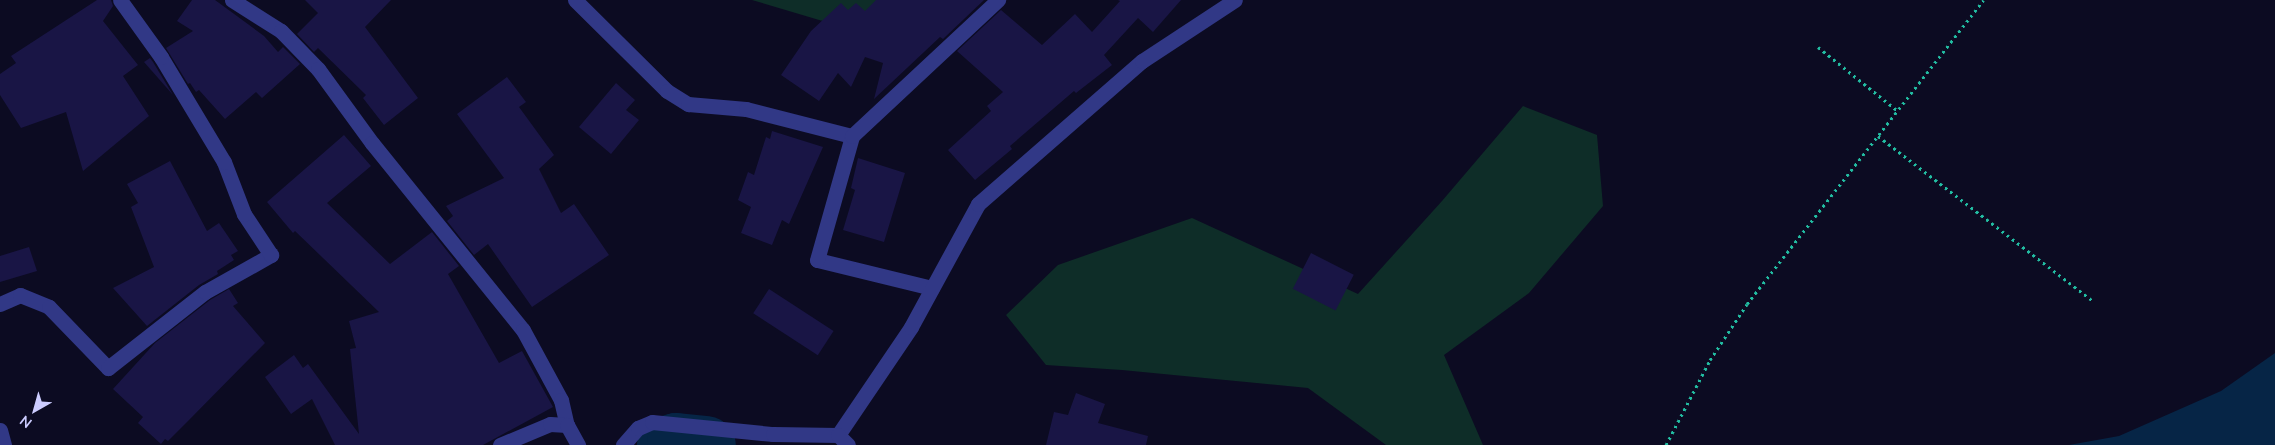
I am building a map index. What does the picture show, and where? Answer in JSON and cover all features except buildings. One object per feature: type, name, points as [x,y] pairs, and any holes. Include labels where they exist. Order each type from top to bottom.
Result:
[{"type":"street","points":[[0,304],[20,294],[49,307],[108,368],[205,292],[271,255],[244,214],[224,162],[161,56],[120,0]]},
{"type":"street","points":[[232,0],[281,32],[318,69],[372,143],[523,330],[561,400],[567,425],[578,445]]},
{"type":"street","points":[[575,0],[667,91],[688,104],[746,109],[852,136]]},
{"type":"street","points":[[932,288],[817,260],[852,136],[998,0]]},
{"type":"street","points":[[623,445],[638,428],[652,422],[843,440],[911,327],[978,204],[1142,61],[1235,0]]},
{"type":"street","points":[[500,445],[550,424],[567,425]]},
{"type":"street","points":[[0,430],[4,445]]},
{"type":"path","points":[[1666,445],[1710,360],[1747,304],[1984,0]]},
{"type":"path","points":[[1818,46],[1898,111]]},
{"type":"path","points":[[1878,136],[2094,302]]},
{"type":"green space","points":[[752,0],[885,0],[882,6],[836,25]]},
{"type":"green space","points":[[1523,106],[1597,135],[1603,206],[1529,293],[1444,355],[1483,445],[1386,445],[1308,388],[1122,370],[1046,365],[1006,315],[1058,265],[1192,218],[1358,294],[1442,201]]},
{"type":"water","points":[[2275,353],[2275,445],[2069,445],[2119,436],[2221,391]]},
{"type":"waterway","points":[[666,445],[676,442],[706,445]]}]
